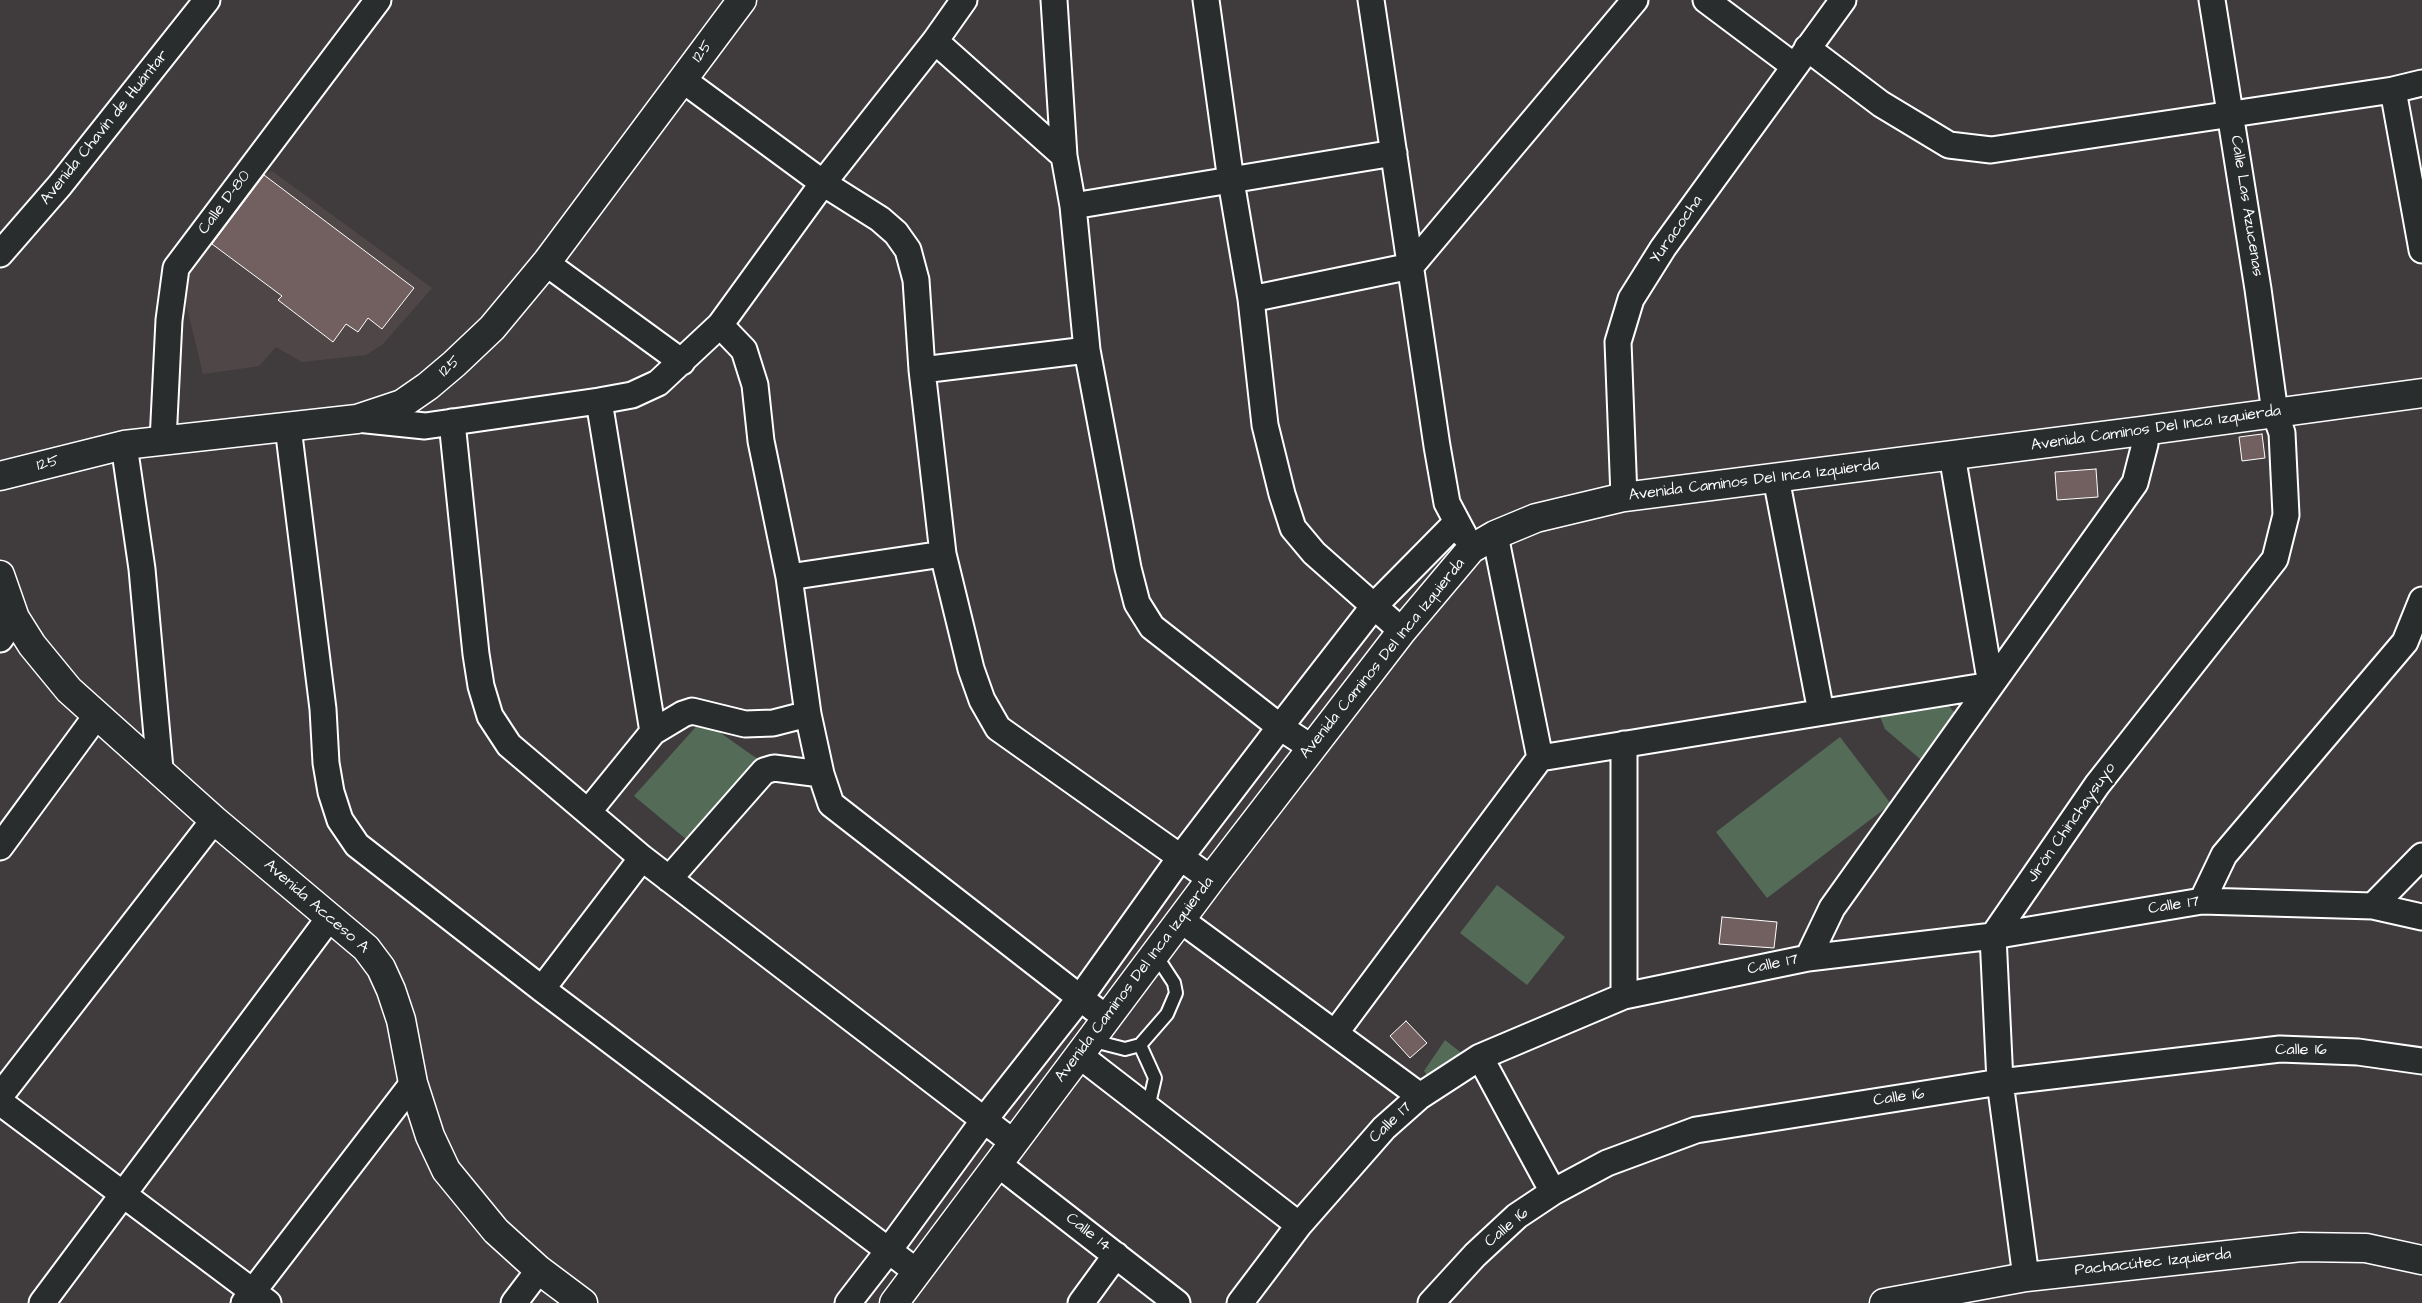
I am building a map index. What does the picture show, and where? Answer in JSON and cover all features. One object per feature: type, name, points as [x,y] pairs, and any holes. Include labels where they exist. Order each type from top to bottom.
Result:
[{"type":"main road","name":"125","points":[[0,476],[124,445],[357,419],[402,404],[428,386],[492,328],[546,263],[742,0]]},
{"type":"main road","name":"Avenida Caminos Del Inca Izquierda","points":[[894,1303],[1211,879],[1402,631],[1471,549],[1495,535],[1536,518],[1624,497],[2422,393]]},
{"type":"main road","name":"Avenida Acceso A","points":[[0,575],[7,629],[49,667],[69,690],[214,820],[366,948],[381,968],[391,990],[401,1020],[413,1083],[430,1136],[446,1170],[496,1231],[539,1270],[583,1303]]},
{"type":"main road","name":"Pachacútec Izquierda","points":[[1884,1303],[2026,1278],[2301,1247],[2366,1248],[2422,1260]]},
{"type":"street","name":"Avenida Chavín de Huántar","points":[[0,254],[60,186],[207,0]]},
{"type":"street","name":"Calle D-80","points":[[163,441],[169,320],[176,268],[378,0]]},
{"type":"street","points":[[357,419],[425,426],[632,395],[658,383],[720,325],[823,183],[935,42],[964,0]]},
{"type":"street","points":[[1054,0],[1064,156],[1073,206],[1087,350],[1128,568],[1137,603],[1152,627],[1280,727],[1312,748]]},
{"type":"street","points":[[1206,0],[1231,181],[1251,299],[1265,425],[1293,528],[1314,553],[1402,631]]},
{"type":"street","points":[[1371,0],[1440,465],[1447,503],[1471,549]]},
{"type":"street","points":[[1251,299],[1411,266],[1635,0]]},
{"type":"street","points":[[1706,0],[1950,145],[1991,150],[2393,90],[2422,83]]},
{"type":"street","name":"Yuracocha","points":[[1624,497],[1618,342],[1631,298],[1663,248],[1843,0]]},
{"type":"street","name":"Calle Las Azucenas","points":[[2212,0],[2231,113],[2275,413]]},
{"type":"street","points":[[935,42],[1064,156]]},
{"type":"street","points":[[683,80],[823,183],[880,219],[896,233],[908,250],[916,280],[922,370],[943,554],[971,669],[982,700],[998,728],[1211,879]]},
{"type":"street","points":[[2393,90],[2422,250]]},
{"type":"street","points":[[1073,206],[1394,153]]},
{"type":"street","points":[[546,263],[682,362]]},
{"type":"street","points":[[720,325],[744,350],[755,385],[761,441],[789,577],[808,714],[821,774],[831,804],[1106,1018]]},
{"type":"street","points":[[922,370],[1087,350]]},
{"type":"street","points":[[599,401],[653,732]]},
{"type":"street","name":"Jirón Chinchaysuyo","points":[[1993,936],[2097,785],[2275,559],[2286,515],[2282,433],[2275,413]]},
{"type":"street","name":"Calle 14","points":[[452,422],[476,654],[490,716],[509,745],[642,858],[984,1120],[1006,1153],[1116,1255],[1177,1303]]},
{"type":"street","points":[[288,427],[323,709],[326,763],[331,792],[340,820],[357,845],[542,989],[917,1272]]},
{"type":"street","points":[[1808,958],[1832,908],[2135,483],[2145,444],[2142,431]]},
{"type":"street","points":[[124,445],[142,570],[160,770]]},
{"type":"street","points":[[1952,455],[1991,685]]},
{"type":"street","points":[[1776,478],[1821,712]]},
{"type":"street","points":[[848,1303],[984,1120],[1080,998],[1180,858],[1374,606],[1456,522]]},
{"type":"street","points":[[1495,535],[1540,758]]},
{"type":"street","points":[[789,577],[943,554]]},
{"type":"street","points":[[2202,901],[2224,855],[2413,642],[2422,600]]},
{"type":"street","points":[[1336,1032],[1540,758],[1991,685]]},
{"type":"street","points":[[588,812],[653,732],[682,714],[692,711],[746,724],[773,723],[808,714]]},
{"type":"street","points":[[0,847],[97,715]]},
{"type":"street","points":[[1624,744],[1624,996]]},
{"type":"street","points":[[669,879],[764,771],[774,768],[821,774]]},
{"type":"street","points":[[0,1096],[214,820]]},
{"type":"street","points":[[2373,906],[2422,856]]},
{"type":"street","points":[[542,989],[642,858]]},
{"type":"street","name":"Calle 17","points":[[1240,1303],[1299,1225],[1384,1128],[1420,1096],[1480,1057],[1624,996],[1808,958],[1993,936],[2202,901],[2373,906],[2422,917]]},
{"type":"street","points":[[42,1303],[330,917]]},
{"type":"street","points":[[1181,920],[1336,1032],[1420,1096]]},
{"type":"street","points":[[1993,936],[2000,1082],[2026,1278]]},
{"type":"street","points":[[1085,1048],[1148,1108],[1299,1225]]},
{"type":"street","name":"Calle 16","points":[[1431,1303],[1475,1255],[1517,1216],[1553,1192],[1607,1162],[1696,1130],[2000,1082],[2280,1049],[2358,1052],[2422,1061]]},
{"type":"street","points":[[1480,1057],[1553,1192]]},
{"type":"street","points":[[0,1102],[123,1193],[255,1299],[413,1083]]},
{"type":"street","points":[[1081,1303],[1116,1255]]},
{"type":"street","points":[[514,1303],[539,1270]]},
{"type":"lane","points":[[1085,1048],[1125,1049],[1140,1045],[1167,1014],[1176,993],[1174,983],[1155,954]]},
{"type":"lane","points":[[1140,1045],[1155,1078],[1148,1108]]},
{"type":"shaded area","points":[[272,171],[432,288],[383,344],[366,355],[302,362],[276,347],[259,366],[203,374],[183,291],[187,274],[195,259],[239,209],[264,175]]},
{"type":"green space","points":[[1948,705],[1961,720],[1926,764],[1885,729],[1879,714]]},
{"type":"green space","points":[[702,720],[759,760],[687,840],[634,796]]},
{"type":"green space","points":[[1840,737],[1891,804],[1767,898],[1716,832]]},
{"type":"green space","points":[[1497,885],[1565,937],[1527,985],[1460,933]]},
{"type":"green space","points":[[1445,1040],[1469,1059],[1430,1080],[1424,1071]]},
{"type":"building","points":[[264,175],[414,288],[382,329],[368,318],[358,332],[346,324],[333,342],[278,300],[282,296],[212,244]]},
{"type":"building","points":[[2262,434],[2265,458],[2242,461],[2239,437]]},
{"type":"building","points":[[2096,469],[2098,497],[2057,500],[2055,472]]},
{"type":"building","points":[[1722,917],[1777,922],[1774,948],[1719,944]]},
{"type":"building","points":[[1406,1021],[1427,1043],[1410,1058],[1390,1036]]}]
